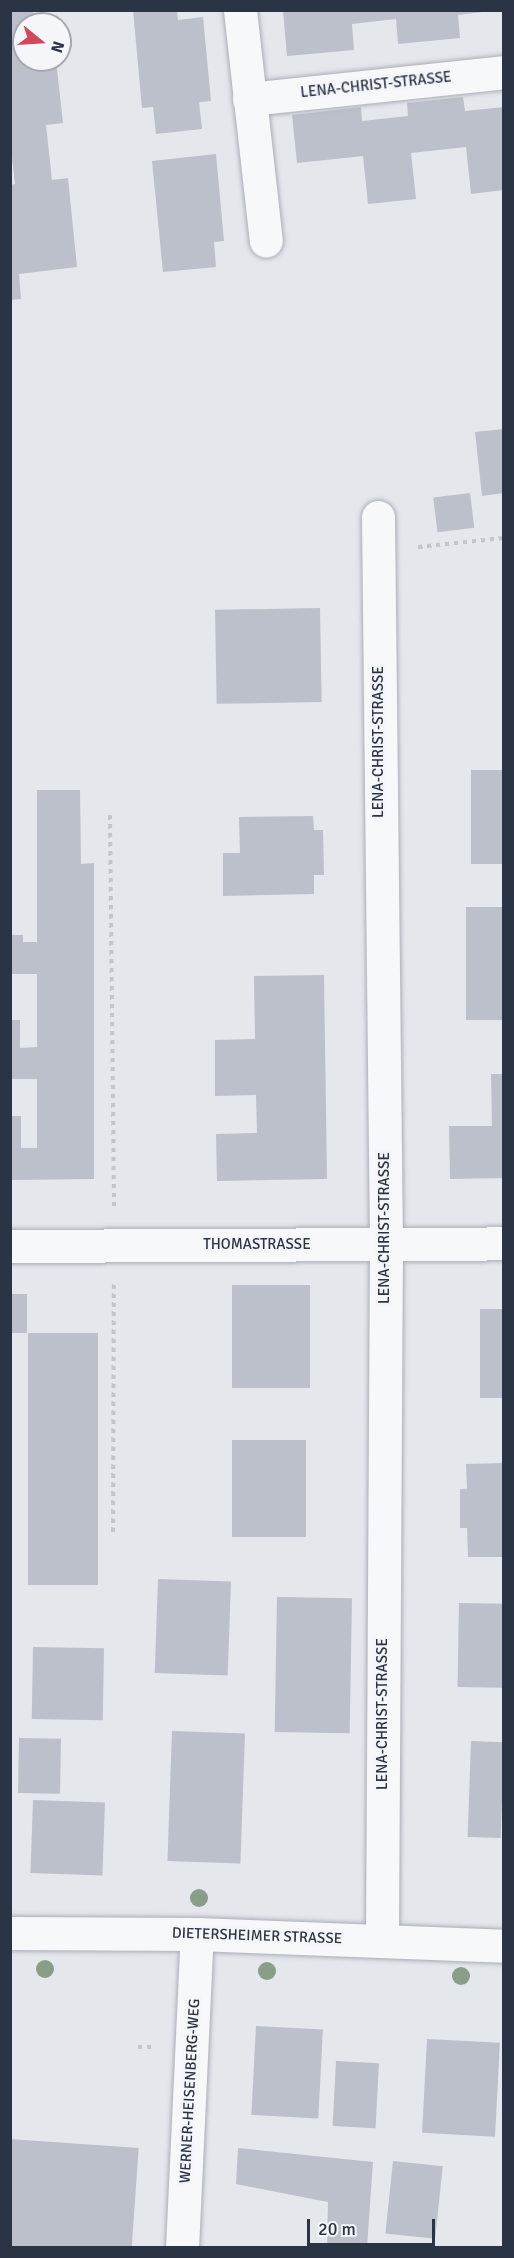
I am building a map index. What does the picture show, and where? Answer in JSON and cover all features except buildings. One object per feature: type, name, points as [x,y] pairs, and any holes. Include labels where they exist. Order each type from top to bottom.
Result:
[{"type":"street","points":[[240,10],[266,241]]},
{"type":"street","name":"LENA-CHRIST-STRASSE","points":[[249,99],[504,72]]},
{"type":"street","name":"LENA-CHRIST-STRASSE","points":[[378,516],[386,1244],[382,1940]]},
{"type":"street","name":"THOMASTRASSE","points":[[10,1246],[504,1243]]},
{"type":"street","name":"DIETERSHEIMER STRASSE","points":[[10,1933],[197,1934],[504,1946]]},
{"type":"street","name":"WERNER-HEISENBERG-WEG","points":[[182,2247],[197,1934]]},
{"type":"path","points":[[378,551],[504,538]]},
{"type":"path","points":[[110,815],[114,1246],[113,1532]]}]
